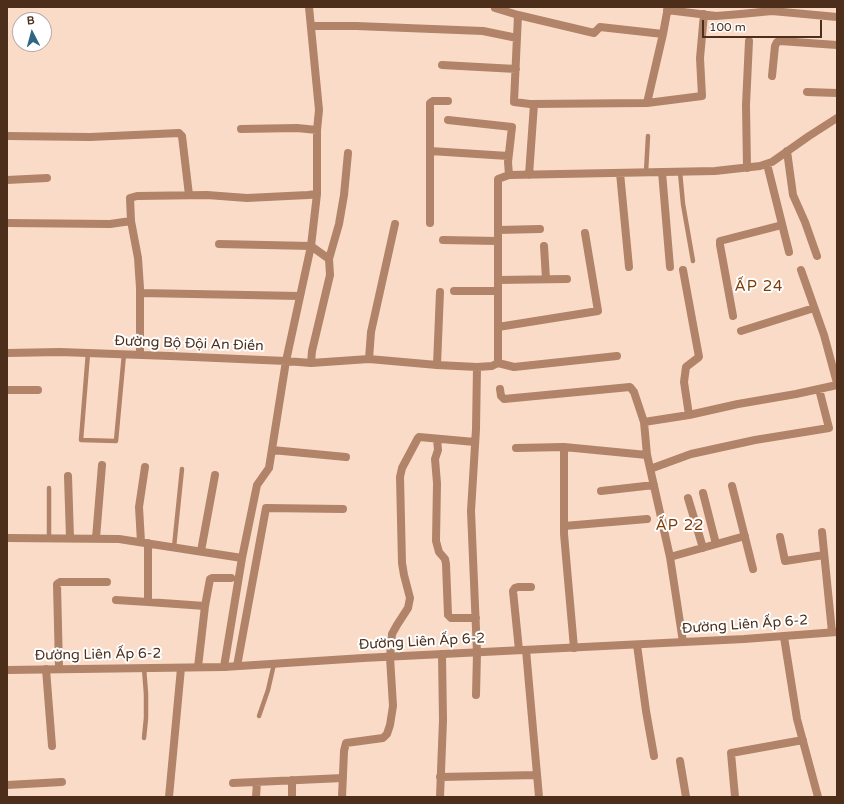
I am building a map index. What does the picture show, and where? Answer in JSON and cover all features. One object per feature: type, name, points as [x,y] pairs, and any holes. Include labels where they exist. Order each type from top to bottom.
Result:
[{"type":"street","points":[[224,667],[242,558],[257,485],[269,468],[286,360],[311,246],[317,194],[317,130],[319,110],[309,7]]},
{"type":"street","points":[[495,8],[594,33],[600,27],[663,34]]},
{"type":"street","points":[[647,103],[663,34],[667,9],[716,16],[743,10],[837,17]]},
{"type":"street","points":[[518,15],[514,102],[534,104],[647,103],[702,96],[700,58],[704,14]]},
{"type":"street","points":[[312,26],[356,26],[482,32],[517,38]]},
{"type":"street","points":[[747,168],[746,105],[749,41]]},
{"type":"street","points":[[772,76],[775,46],[777,42],[837,45]]},
{"type":"street","points":[[442,65],[516,69]]},
{"type":"street","points":[[807,92],[837,93]]},
{"type":"street","points":[[430,223],[430,103],[432,101],[448,101]]},
{"type":"street","points":[[529,175],[534,104]]},
{"type":"street","points":[[617,356],[514,367],[498,363],[498,179],[509,175],[715,171],[747,168],[772,162],[837,118]]},
{"type":"street","points":[[448,120],[512,127],[508,156],[509,175]]},
{"type":"street","points":[[241,129],[297,128],[317,130]]},
{"type":"street","points":[[7,136],[90,137],[179,133],[182,136],[189,195]]},
{"type":"street","points":[[430,151],[508,156]]},
{"type":"street","points":[[787,151],[793,195],[805,222],[817,256]]},
{"type":"street","points":[[311,363],[312,351],[330,276],[329,259],[339,224],[344,195],[348,152]]},
{"type":"street","points":[[767,164],[789,252]]},
{"type":"street","points":[[662,172],[670,267]]},
{"type":"street","points":[[620,173],[630,267]]},
{"type":"street","points":[[7,180],[47,178]]},
{"type":"street","points":[[140,355],[140,293],[138,258],[131,221],[130,198],[189,195],[247,198],[317,194]]},
{"type":"street","points":[[7,222],[110,224],[131,221]]},
{"type":"street","points":[[369,359],[371,332],[394,224]]},
{"type":"street","points":[[733,316],[720,250],[720,241],[782,225]]},
{"type":"street","points":[[498,230],[540,229]]},
{"type":"street","points":[[498,327],[598,311],[585,233]]},
{"type":"street","points":[[444,240],[498,241]]},
{"type":"street","points":[[219,244],[311,246],[329,259]]},
{"type":"street","points":[[544,246],[546,279]]},
{"type":"street","points":[[683,270],[699,357],[686,367],[684,382],[689,415]]},
{"type":"street","points":[[644,422],[689,415],[752,401],[796,394],[837,384],[824,335],[801,270]]},
{"type":"street","points":[[498,280],[567,279]]},
{"type":"street","points":[[454,291],[498,291]]},
{"type":"street","points":[[437,365],[440,292]]},
{"type":"street","points":[[140,293],[300,296]]},
{"type":"street","points":[[741,331],[814,308]]},
{"type":"street","name":"Đường Bộ Đội An Điền","points":[[7,353],[124,354],[286,360],[311,363],[369,359],[477,367],[492,366],[498,363]]},
{"type":"street","points":[[476,695],[477,652],[471,511],[477,367]]},
{"type":"street","points":[[500,388],[501,396],[504,399],[630,387],[634,392],[644,422],[647,454],[670,557],[683,642]]},
{"type":"street","points":[[650,469],[691,454],[755,440],[829,428],[830,426],[819,389]]},
{"type":"street","points":[[7,390],[38,390]]},
{"type":"street","points":[[342,797],[344,751],[346,743],[383,738],[387,734],[393,706],[390,657],[393,630],[408,608],[410,601],[402,563],[400,477],[402,468],[418,438],[423,437],[475,442]]},
{"type":"street","points":[[437,438],[438,450],[435,460],[437,483],[436,537],[438,552],[445,559],[446,564],[448,615],[451,618],[476,618]]},
{"type":"street","points":[[516,448],[564,447],[647,454]]},
{"type":"street","points":[[564,447],[564,526],[574,648]]},
{"type":"street","points":[[272,450],[346,457]]},
{"type":"street","points":[[96,538],[102,465]]},
{"type":"street","points":[[145,468],[139,507],[145,543],[148,602]]},
{"type":"street","points":[[201,551],[215,475]]},
{"type":"street","points":[[68,476],[70,538]]},
{"type":"street","points":[[601,491],[654,485]]},
{"type":"street","points":[[732,486],[753,569]]},
{"type":"street","points":[[703,493],[716,544]]},
{"type":"street","points":[[688,498],[703,548]]},
{"type":"street","points":[[237,666],[266,508],[343,509]]},
{"type":"street","points":[[564,526],[647,519]]},
{"type":"street","points":[[822,532],[834,632]]},
{"type":"street","points":[[670,557],[745,536]]},
{"type":"street","points":[[780,537],[785,561],[824,555]]},
{"type":"street","points":[[7,538],[119,539],[242,558]]},
{"type":"street","points":[[198,667],[205,606],[210,579],[231,578]]},
{"type":"street","points":[[59,668],[57,584],[60,582],[107,582]]},
{"type":"street","points":[[532,587],[518,587],[513,591],[522,650],[539,797]]},
{"type":"street","points":[[116,600],[205,606]]},
{"type":"street","name":"Đường Liên Ấp 6-2","points":[[7,670],[46,668],[224,667],[477,652],[784,637],[834,632]]},
{"type":"street","points":[[784,637],[797,720],[818,797]]},
{"type":"street","points":[[637,645],[654,756]]},
{"type":"street","points":[[440,797],[442,654]]},
{"type":"street","points":[[46,668],[52,746]]},
{"type":"street","points":[[169,797],[181,668]]},
{"type":"street","points":[[735,797],[730,753],[803,740]]},
{"type":"street","points":[[680,761],[686,797]]},
{"type":"street","points":[[440,777],[537,775]]},
{"type":"street","points":[[233,784],[343,778]]},
{"type":"street","points":[[292,780],[292,797]]},
{"type":"street","points":[[7,785],[62,782]]},
{"type":"street","points":[[256,797],[257,782]]},
{"type":"lane","points":[[646,172],[648,136]]},
{"type":"lane","points":[[680,172],[683,204],[693,261]]},
{"type":"lane","points":[[88,353],[81,440],[116,441],[124,354]]},
{"type":"lane","points":[[174,547],[182,469]]},
{"type":"lane","points":[[49,488],[49,538]]},
{"type":"lane","points":[[259,716],[268,690],[274,664]]},
{"type":"lane","points":[[144,668],[146,694],[144,738]]},
{"type":"district","name":"ẤP 24","points":[[759,287]]},
{"type":"district","name":"ẤP 22","points":[[680,526]]}]
